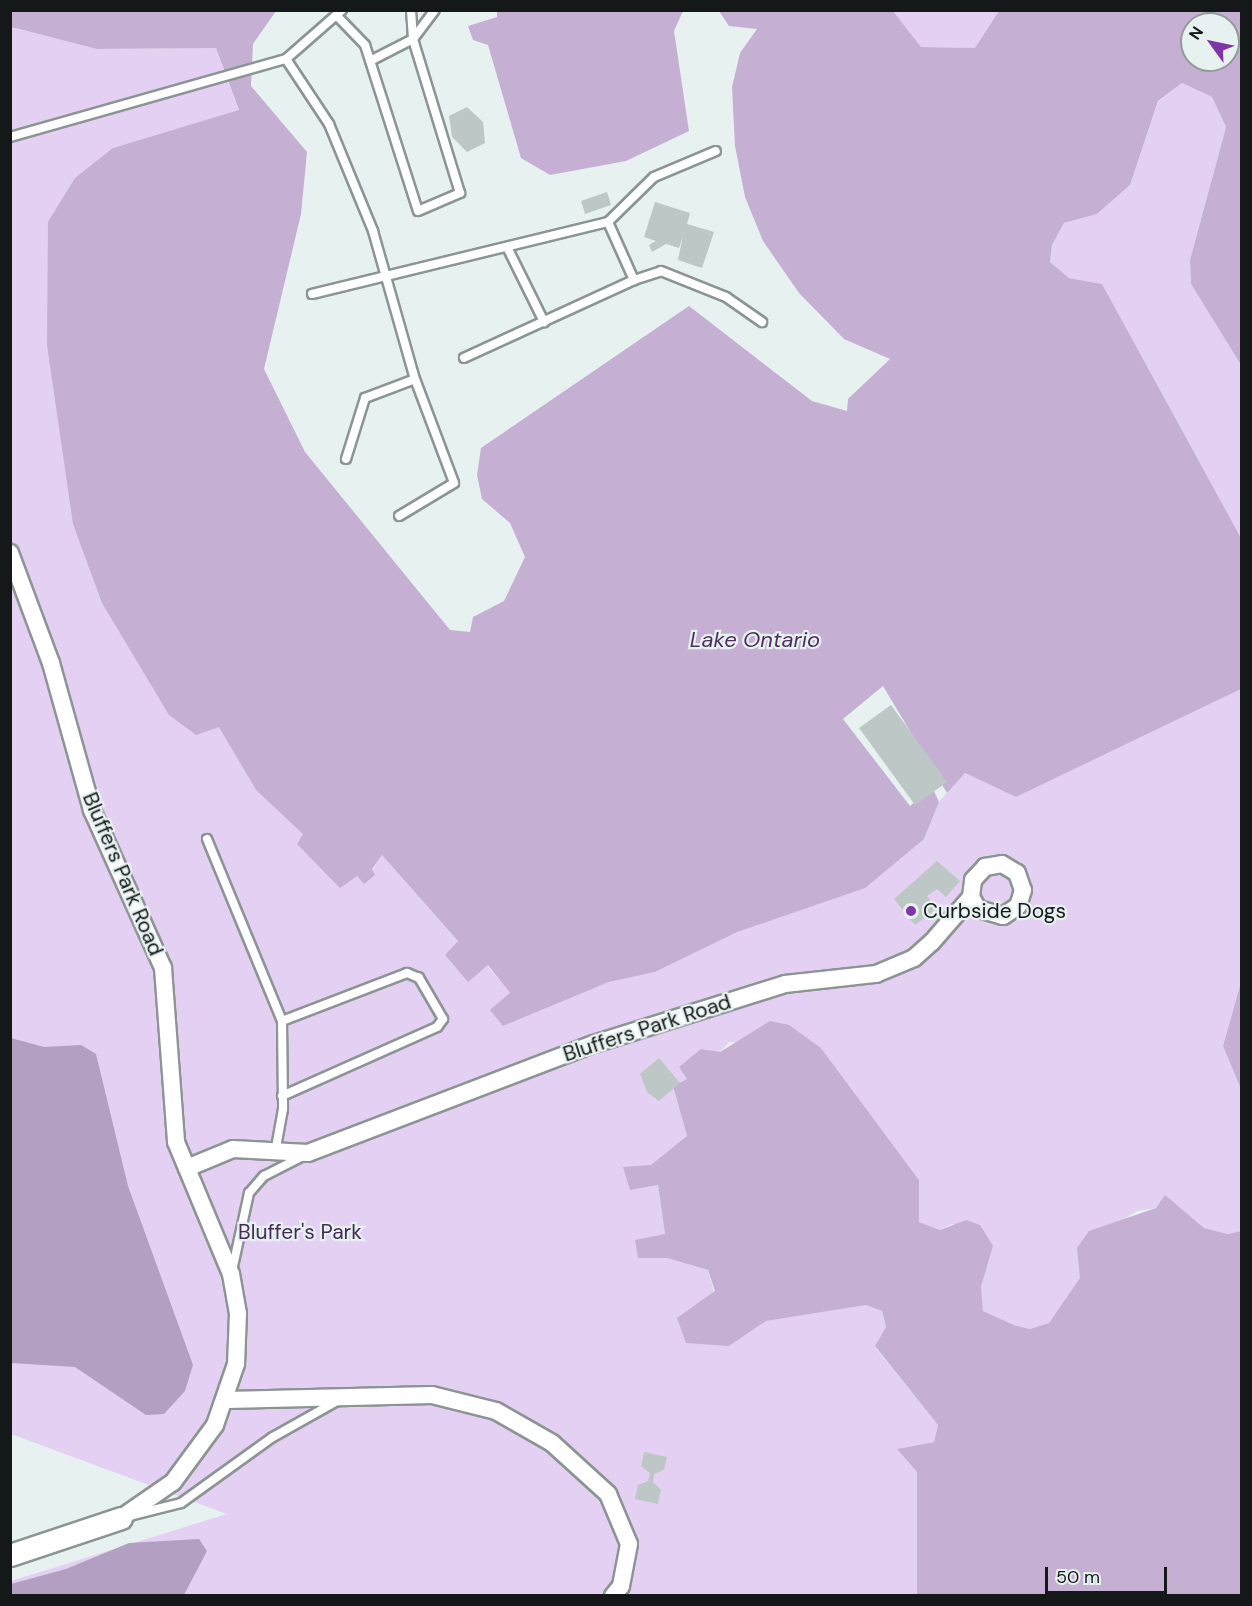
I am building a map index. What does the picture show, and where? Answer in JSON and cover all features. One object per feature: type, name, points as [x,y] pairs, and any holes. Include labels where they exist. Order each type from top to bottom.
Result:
[{"type":"street","name":"Bluffers Park Road","points":[[10,553],[51,663],[92,810],[163,968],[172,1117],[187,1168],[231,1274],[238,1354],[227,1400],[185,1468],[121,1518]]},
{"type":"street","name":"Bluffers Park Road","points":[[187,1168],[224,1151],[308,1153],[594,1044],[785,984],[876,974],[898,967],[932,942],[971,897]]},
{"type":"street","points":[[227,1400],[355,1394],[432,1395],[496,1411],[552,1443],[608,1494],[629,1544],[621,1586],[613,1596]]},
{"type":"street","points":[[10,1555],[121,1518]]},
{"type":"lane","points":[[10,137],[286,59],[340,14],[365,45],[418,211],[460,193],[413,39],[411,10]]},
{"type":"lane","points":[[370,61],[413,39],[435,10]]},
{"type":"lane","points":[[286,59],[329,124],[386,276],[415,379],[454,483],[399,516]]},
{"type":"lane","points":[[312,294],[608,222],[654,177],[716,151]]},
{"type":"lane","points":[[608,222],[634,280]]},
{"type":"lane","points":[[507,247],[544,322]]},
{"type":"lane","points":[[464,358],[634,280],[661,271],[726,297],[762,322]]},
{"type":"lane","points":[[346,459],[365,398],[415,379]]},
{"type":"lane","points":[[207,839],[282,1021],[282,1096],[275,1153]]},
{"type":"lane","points":[[282,1021],[407,973],[419,978],[443,1019],[437,1027],[282,1096]]},
{"type":"lane","name":"Bluffers Park Road","points":[[231,1274],[249,1193],[264,1176],[308,1153]]},
{"type":"lane","points":[[121,1518],[181,1503],[316,1410],[355,1394]]},
{"type":"green space","points":[[893,11],[999,11],[976,48],[921,47]]},
{"type":"green space","name":"Bluffer's Park","points":[[10,27],[97,49],[216,48],[239,111],[113,148],[219,726],[256,790],[364,883],[382,855],[458,941],[445,955],[468,981],[487,965],[510,993],[503,1026],[609,982],[655,972],[924,839],[939,802],[965,773],[1016,797],[1241,689],[1241,982],[1223,1046],[1241,1089],[1241,1231],[1228,1234],[1204,1228],[1165,1196],[1156,1208],[1137,1211],[1077,1248],[1081,1278],[1049,1323],[1030,1329],[1014,1325],[983,1311],[981,1287],[993,1246],[952,1224],[940,1230],[919,1222],[919,1180],[821,1048],[729,1042],[720,1052],[680,1067],[687,1079],[673,1086],[687,1136],[630,1190],[658,1185],[665,1234],[638,1258],[667,1258],[708,1270],[729,1346],[766,1321],[866,1305],[882,1311],[886,1327],[875,1347],[938,1425],[934,1442],[897,1449],[917,1472],[917,1595],[11,1595],[11,1581],[227,1514],[11,1434]]},
{"type":"green space","points":[[1182,83],[1212,97],[1226,127],[1190,260],[1191,284],[1241,365],[1241,538],[1102,284],[1069,278],[1050,262],[1052,245],[1064,223],[1097,214],[1130,185],[1158,102]]},
{"type":"shaded area","points":[[11,1038],[44,1047],[81,1045],[96,1054],[128,1186],[193,1365],[185,1391],[164,1414],[146,1415],[75,1367],[11,1363]]},
{"type":"shaded area","points":[[199,1539],[207,1551],[184,1595],[11,1595],[11,1584],[66,1569],[129,1543]]},
{"type":"water","name":"Lake Ontario","points":[[10,11],[276,11],[253,44],[251,86],[307,152],[301,214],[264,369],[305,452],[450,630],[470,632],[473,617],[504,601],[525,557],[510,523],[482,499],[477,475],[481,448],[689,306],[812,401],[847,411],[848,399],[890,359],[844,339],[799,293],[763,241],[745,197],[735,146],[732,87],[740,53],[757,29],[729,26],[719,11],[893,11],[921,47],[975,48],[999,11],[1241,11],[1241,365],[1191,284],[1190,260],[1226,127],[1212,97],[1182,83],[1158,101],[1130,185],[1097,214],[1064,223],[1052,245],[1050,262],[1069,278],[1102,284],[1241,538],[1241,689],[1016,797],[965,773],[939,802],[924,839],[865,888],[737,932],[655,972],[609,982],[503,1026],[490,1010],[510,993],[488,965],[468,982],[445,955],[458,941],[382,855],[372,869],[375,875],[364,884],[357,876],[340,888],[297,844],[303,834],[256,790],[219,727],[196,735],[169,715],[102,603],[73,524],[47,345],[48,222],[75,178],[113,148],[239,110],[216,48],[97,49],[11,27]]},
{"type":"water","points":[[497,11],[683,11],[674,31],[689,131],[626,161],[550,175],[521,158],[488,45],[473,40],[468,26],[497,17]]},
{"type":"water","points":[[1241,982],[1241,1089],[1223,1046]]},
{"type":"water","points":[[770,1021],[789,1025],[821,1048],[919,1180],[919,1222],[940,1230],[966,1220],[980,1225],[993,1246],[981,1287],[983,1311],[1014,1325],[1030,1329],[1049,1323],[1080,1278],[1077,1248],[1089,1231],[1156,1208],[1165,1195],[1204,1228],[1228,1234],[1241,1231],[1241,1595],[917,1595],[917,1472],[897,1449],[934,1442],[938,1425],[875,1346],[886,1327],[882,1311],[866,1305],[766,1321],[729,1346],[686,1343],[677,1318],[715,1291],[708,1270],[667,1258],[638,1258],[635,1240],[665,1234],[658,1185],[630,1190],[623,1167],[651,1165],[687,1136],[673,1086],[687,1079],[679,1067],[701,1049],[720,1052]]},
{"type":"pier","points":[[883,686],[947,793],[939,802],[932,787],[910,806],[843,719]]},
{"type":"building","points":[[467,107],[483,122],[485,143],[467,152],[452,137],[449,116]]},
{"type":"building","points":[[607,192],[611,205],[585,214],[581,201]]},
{"type":"building","points":[[655,202],[690,213],[687,224],[714,232],[702,268],[678,260],[683,236],[679,248],[666,244],[652,252],[649,245],[656,241],[644,237]]},
{"type":"building","points":[[891,705],[947,782],[915,805],[859,728]]},
{"type":"building","points":[[937,861],[960,881],[946,897],[937,889],[927,896],[936,909],[915,925],[894,899]]},
{"type":"building","points":[[659,1058],[680,1083],[659,1101],[647,1092],[640,1074]]},
{"type":"building","points":[[644,1452],[667,1457],[664,1470],[654,1474],[653,1482],[661,1490],[658,1504],[635,1499],[638,1485],[648,1481],[650,1473],[641,1466]]},
{"type":"place","name":"Curbside Dogs","points":[[911,911]]}]
